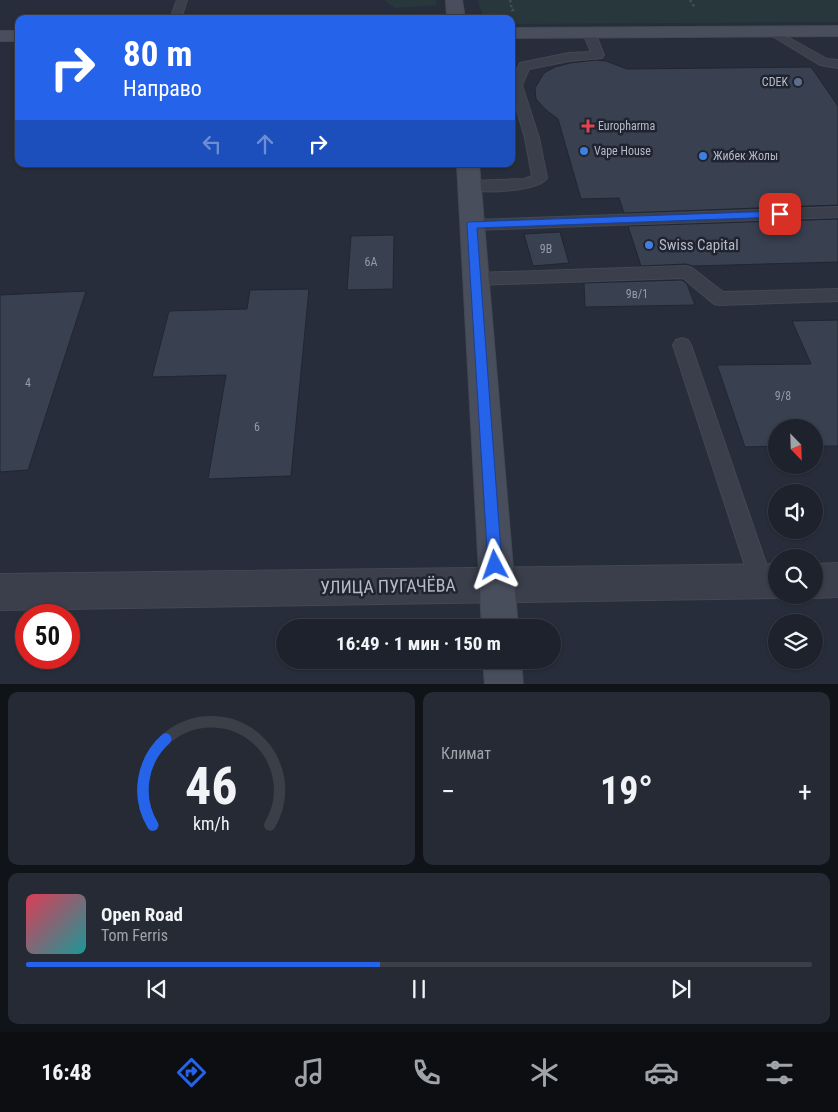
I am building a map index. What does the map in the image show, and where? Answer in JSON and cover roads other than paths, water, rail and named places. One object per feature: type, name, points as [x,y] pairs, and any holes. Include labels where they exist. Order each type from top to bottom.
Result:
[{"type":"main road","points":[[454,0],[456,15]]},
{"type":"main road","points":[[515,33],[838,31]]},
{"type":"main road","points":[[0,36],[15,36]]},
{"type":"main road","points":[[469,175],[499,619]]},
{"type":"main road","points":[[503,669],[504,684]]},
{"type":"street","points":[[823,581],[838,580]]},
{"type":"street","name":"УЛИЦА ПУГАЧЁВА","points":[[0,592],[768,581]]},
{"type":"lane","points":[[176,15],[182,0]]},
{"type":"lane","points":[[773,32],[824,62],[838,64]]},
{"type":"lane","points":[[469,175],[526,184],[540,178],[532,138],[516,85],[524,66],[569,57],[598,55],[589,33]]},
{"type":"lane","points":[[472,225],[838,212]]},
{"type":"lane","points":[[475,279],[686,272],[720,299],[838,295]]},
{"type":"lane","points":[[682,345],[768,578]]},
{"type":"place","name":"CDEK","points":[[798,82]]},
{"type":"place","name":"Europharma","points":[[588,126]]},
{"type":"place","name":"Vape House","points":[[584,151]]},
{"type":"place","name":"Жибек Жолы","points":[[703,156]]},
{"type":"place","name":"Swiss Capital","points":[[649,245]]}]
